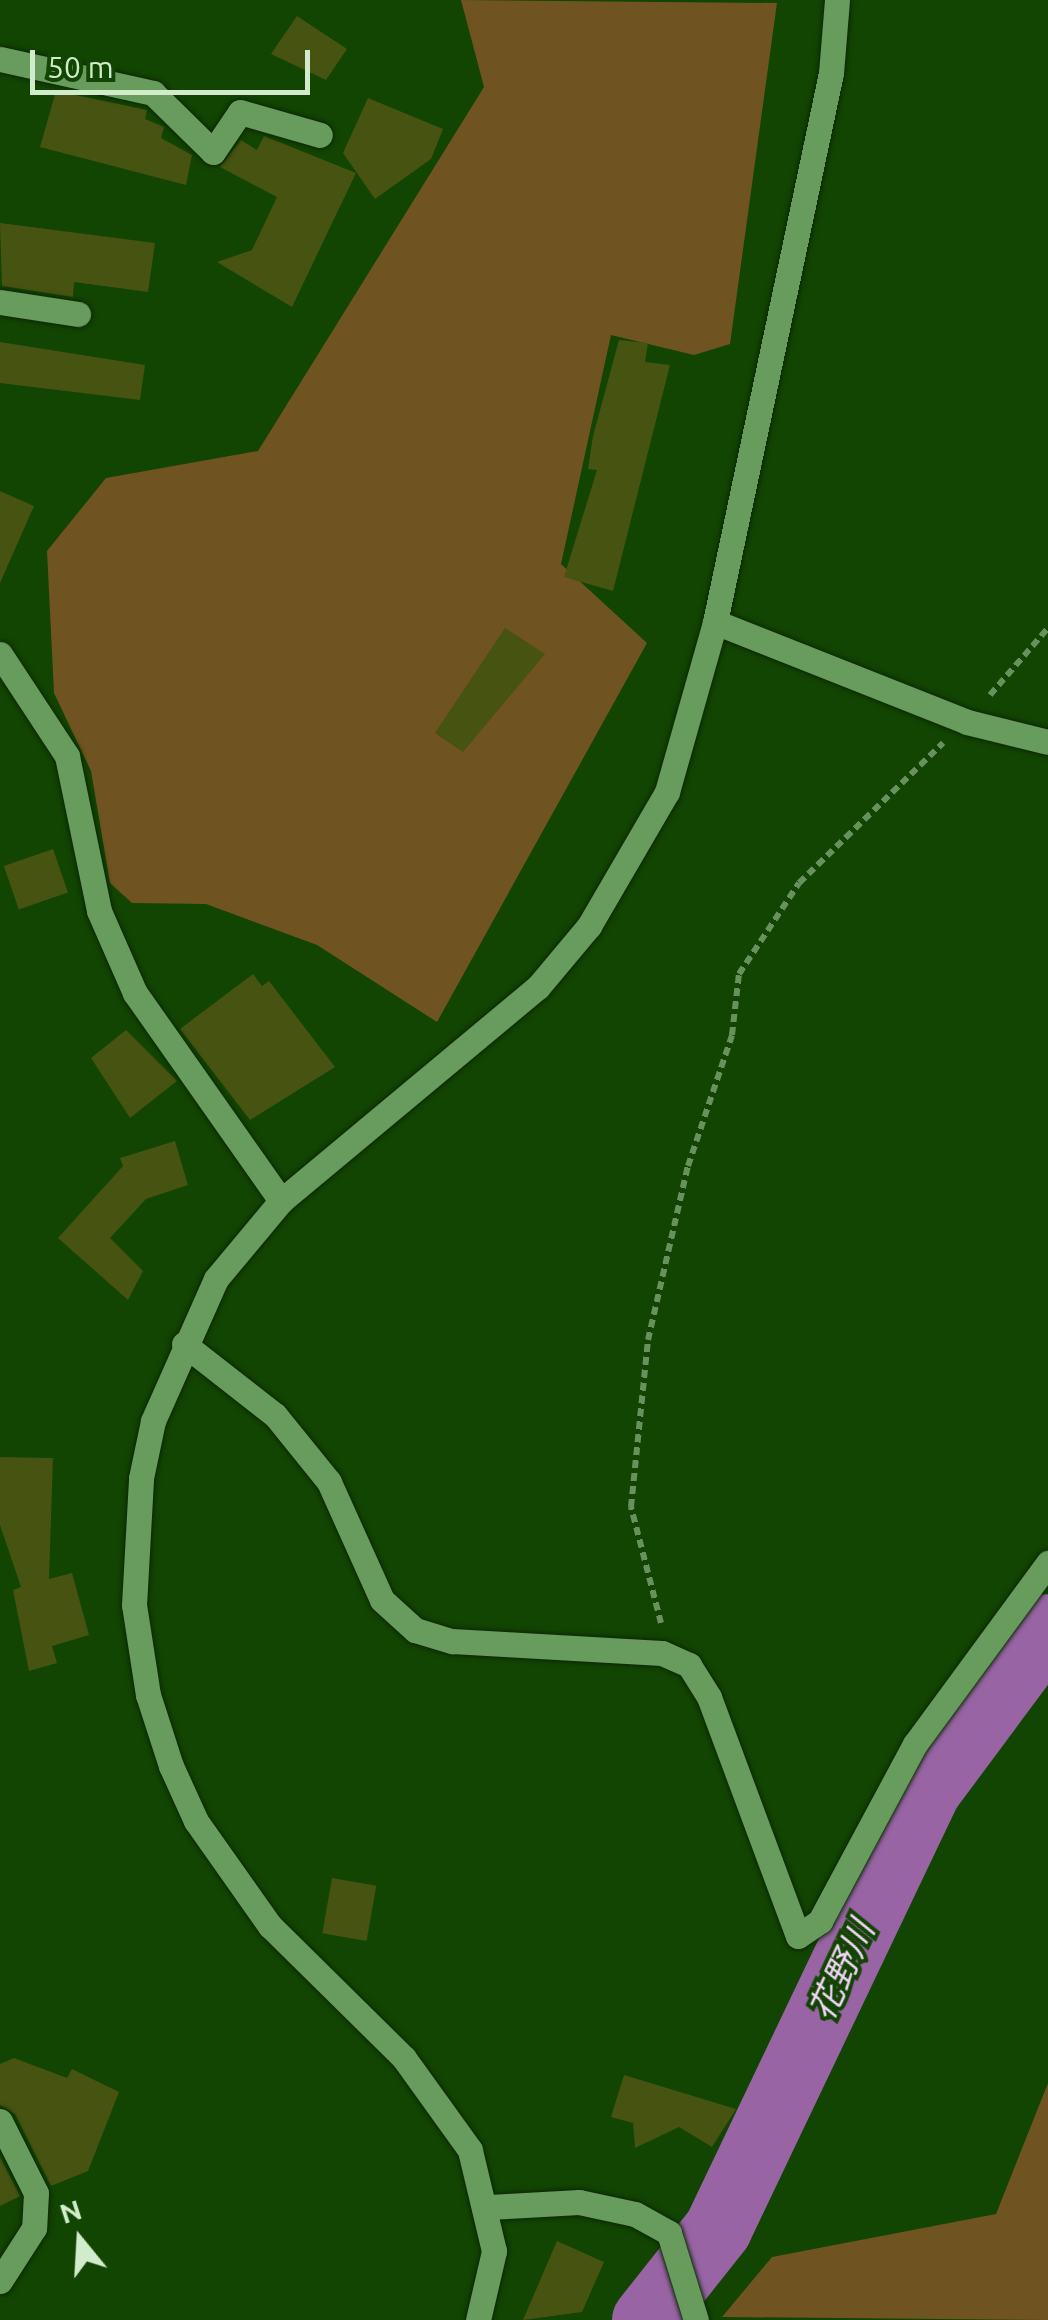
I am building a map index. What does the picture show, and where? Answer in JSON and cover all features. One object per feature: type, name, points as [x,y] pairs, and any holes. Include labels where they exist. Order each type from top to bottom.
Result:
[{"type":"street","points":[[478,2320],[494,2251],[490,2206],[441,2101],[270,1926],[196,1820],[171,1766],[148,1695],[134,1540],[152,1421],[216,1279],[281,1201],[538,987],[589,926],[667,792],[715,622],[831,73],[837,0]]},
{"type":"street","points":[[0,59],[153,93],[214,152],[240,112],[320,135]]},
{"type":"street","points":[[0,302],[78,314]]},
{"type":"street","points":[[715,622],[967,722],[1048,742]]},
{"type":"street","points":[[0,654],[67,756],[99,911],[135,993],[281,1201]]},
{"type":"street","points":[[184,1344],[275,1415],[329,1482],[396,1619],[452,1641],[662,1654],[689,1665],[709,1697],[786,1923],[805,1935],[915,1744],[1048,1563]]},
{"type":"street","points":[[0,2120],[36,2193],[34,2228],[0,2281]]},
{"type":"street","points":[[490,2206],[578,2202],[668,2233],[693,2290],[696,2320]]},
{"type":"path","points":[[662,1654],[661,1596],[631,1506],[648,1340],[688,1166],[732,1035],[739,974],[800,883],[876,799],[967,722],[1048,628]]},
{"type":"shaded area","points":[[461,0],[777,3],[730,344],[694,355],[611,335],[561,564],[647,643],[437,1022],[317,945],[206,904],[132,903],[110,883],[91,771],[54,693],[47,551],[106,478],[258,451],[484,87]]},
{"type":"shaded area","points":[[1048,2083],[1048,2320],[722,2317],[772,2257],[996,2214]]},
{"type":"building","points":[[297,16],[347,49],[326,80],[271,54]]},
{"type":"building","points":[[56,91],[147,110],[145,119],[164,127],[161,138],[192,155],[186,185],[40,147]]},
{"type":"building","points":[[368,98],[443,129],[431,159],[375,199],[343,153]]},
{"type":"building","points":[[264,136],[356,173],[292,307],[217,262],[252,250],[277,197],[220,167],[241,140],[257,150]]},
{"type":"building","points":[[0,223],[155,243],[148,292],[74,282],[73,297],[2,286]]},
{"type":"building","points":[[619,340],[648,343],[645,362],[670,365],[613,591],[564,577],[597,470],[588,469],[593,436]]},
{"type":"building","points":[[0,342],[145,365],[140,400],[0,383]]},
{"type":"building","points":[[0,491],[34,506],[0,583]]},
{"type":"building","points":[[505,628],[545,654],[463,752],[435,733]]},
{"type":"building","points":[[53,849],[68,892],[19,909],[4,866]]},
{"type":"building","points":[[253,974],[262,986],[269,981],[335,1067],[250,1120],[180,1029]]},
{"type":"building","points":[[126,1030],[177,1081],[130,1118],[91,1058]]},
{"type":"building","points":[[175,1141],[188,1185],[146,1199],[110,1238],[143,1271],[128,1300],[58,1238],[123,1166],[120,1158]]},
{"type":"building","points":[[0,1457],[53,1458],[49,1579],[72,1573],[89,1635],[52,1646],[57,1663],[29,1671],[13,1590],[21,1587],[0,1525]]},
{"type":"building","points":[[332,1878],[376,1886],[367,1941],[322,1933]]},
{"type":"building","points":[[14,2058],[67,2078],[72,2069],[119,2092],[88,2171],[51,2186],[15,2114],[0,2105],[0,2064]]},
{"type":"building","points":[[624,2075],[736,2109],[712,2147],[679,2127],[635,2148],[633,2123],[611,2117]]},
{"type":"building","points":[[0,2157],[20,2196],[0,2206]]},
{"type":"building","points":[[557,2241],[604,2262],[582,2312],[523,2320]]},
{"type":"waterway","name":"花野川","points":[[646,2320],[718,2229],[926,1792],[1048,1628]]}]
